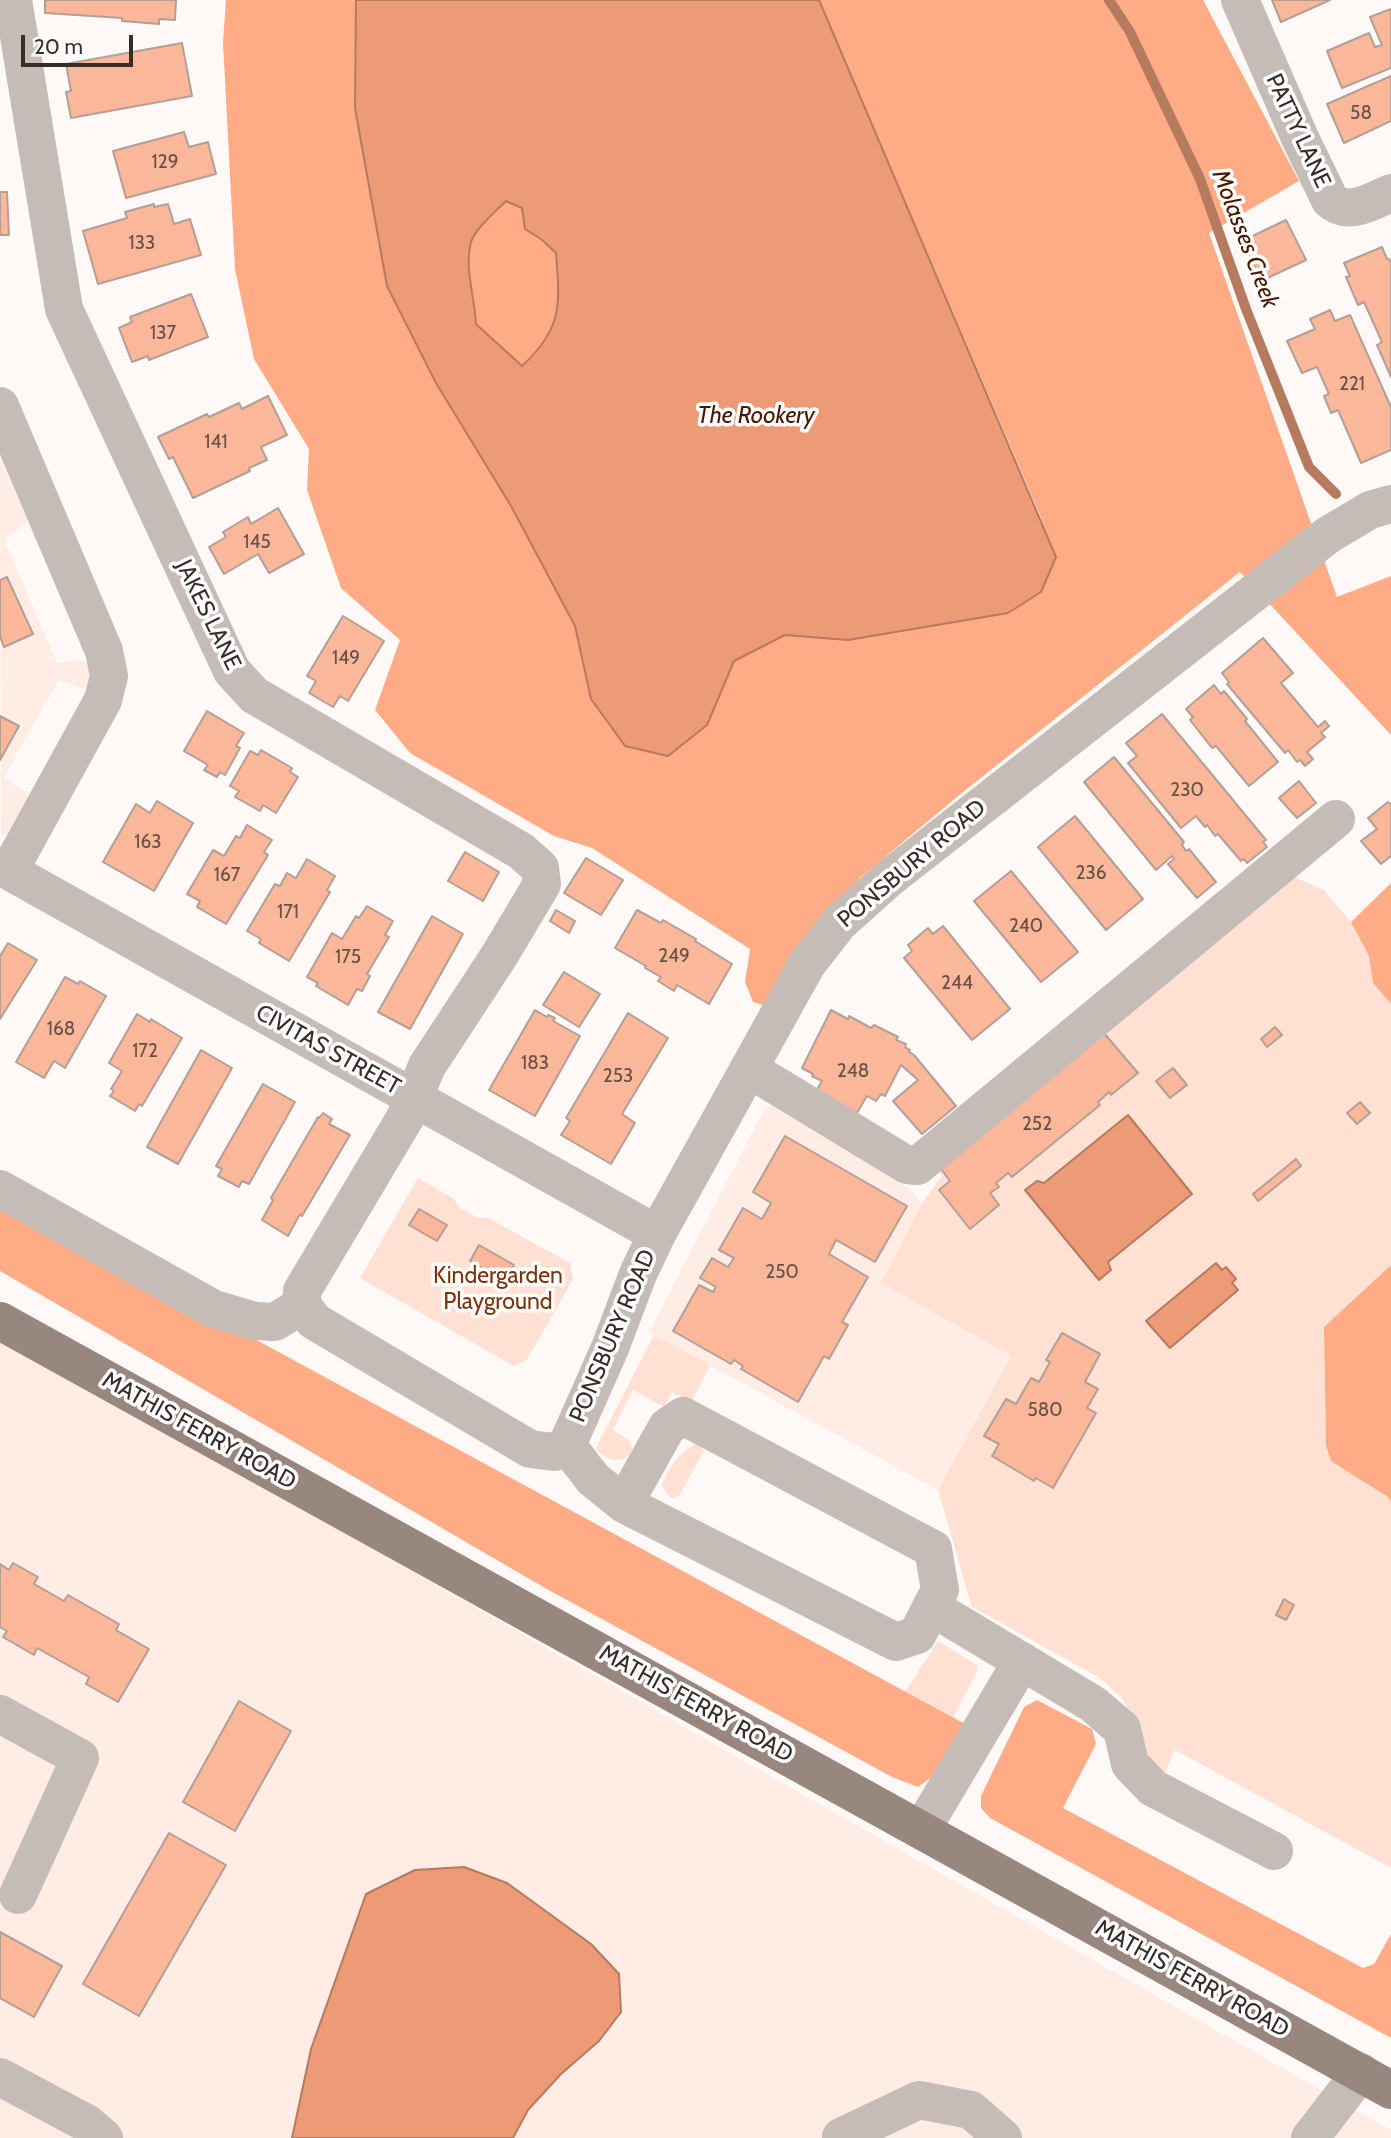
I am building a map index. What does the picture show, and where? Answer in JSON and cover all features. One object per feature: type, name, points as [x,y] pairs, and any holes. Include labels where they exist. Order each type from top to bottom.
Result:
[{"type":"main road","name":"MATHIS FERRY ROAD","points":[[0,1321],[1376,2081]]},
{"type":"street","name":"JAKES LANE","points":[[13,0],[64,309],[232,671],[254,695],[296,722],[521,851],[540,868],[542,884],[499,956],[427,1066],[415,1098]]},
{"type":"street","name":"PATTY LANE","points":[[1240,0],[1330,201],[1345,209],[1391,192]]},
{"type":"street","points":[[0,406],[104,651],[109,676],[103,700],[5,868]]},
{"type":"street","name":"PONSBURY ROAD","points":[[567,1445],[657,1234],[807,964],[839,923],[861,901],[1328,535],[1370,510],[1391,504]]},
{"type":"street","points":[[749,1069],[907,1166],[917,1166],[1336,820]]},
{"type":"street","name":"CIVITAS STREET","points":[[5,868],[657,1234]]},
{"type":"street","points":[[415,1098],[302,1291],[302,1305],[314,1321],[530,1449],[554,1452],[567,1445],[593,1479],[624,1504],[896,1642],[917,1635],[940,1590],[933,1549],[683,1416],[667,1427],[624,1504]]},
{"type":"street","points":[[0,1189],[214,1309],[255,1321],[275,1322],[302,1305]]},
{"type":"street","points":[[932,1607],[1093,1704],[1122,1729],[1130,1764],[1153,1788],[1273,1850]]},
{"type":"street","points":[[922,1829],[1022,1661]]},
{"type":"street","points":[[0,1714],[80,1758],[18,1895]]},
{"type":"street","points":[[0,2077],[89,2124],[104,2138]]},
{"type":"street","points":[[1310,2138],[1376,2081]]},
{"type":"street","points":[[841,2137],[919,2100],[971,2110],[1003,2138]]},
{"type":"shaded area","points":[[226,0],[356,0],[355,108],[511,506],[575,626],[591,699],[707,725],[734,661],[785,635],[848,640],[1056,557],[819,0],[1203,0],[1299,181],[1209,233],[1337,597],[1391,576],[1391,735],[1240,572],[963,792],[861,877],[818,921],[773,1008],[753,1002],[745,982],[750,949],[592,848],[554,836],[410,753],[375,710],[400,640],[341,588],[307,490],[309,449],[254,359],[235,269],[223,42]]},
{"type":"shaded area","points":[[507,200],[522,208],[525,229],[556,253],[558,301],[553,324],[542,346],[522,366],[476,324],[468,263],[471,242],[476,231]]},
{"type":"shaded area","points":[[0,459],[27,519],[25,524],[4,539],[57,663],[79,660],[89,664],[90,684],[84,689],[59,680],[4,778],[25,792],[29,799],[9,835],[1,835]]},
{"type":"shaded area","points":[[1391,883],[1391,1004],[1373,983],[1369,956],[1351,922]]},
{"type":"shaded area","points":[[776,1102],[806,1113],[914,1193],[922,1203],[881,1283],[1011,1356],[938,1490],[649,1332],[764,1110]]},
{"type":"shaded area","points":[[0,1201],[965,1724],[937,1773],[918,1787],[892,1777],[545,1588],[0,1271]]},
{"type":"shaded area","points":[[1391,1265],[1391,1502],[1388,1497],[1331,1461],[1326,1446],[1324,1327]]},
{"type":"shaded area","points":[[0,1336],[1391,2130],[1391,2138],[0,2138]]},
{"type":"shaded area","points":[[1037,1700],[1092,1729],[1096,1744],[1063,1808],[1363,1968],[1374,1964],[1391,1934],[1391,2038],[990,1818],[981,1808],[981,1796],[1024,1707]]},
{"type":"green space","points":[[1283,872],[1324,890],[1351,922],[1370,956],[1373,983],[1391,1004],[1391,1265],[1324,1327],[1326,1446],[1331,1460],[1388,1497],[1391,1502],[1391,1868],[1175,1750],[1164,1775],[1148,1756],[1122,1698],[1100,1678],[972,1607],[938,1490],[1011,1356],[881,1283],[922,1203],[942,1176],[932,1163]]},
{"type":"green space","name":"Kindergarden Playground","points":[[418,1178],[453,1198],[460,1208],[478,1218],[488,1218],[570,1263],[573,1279],[527,1360],[514,1366],[360,1278]]},
{"type":"green space","points":[[654,1335],[710,1365],[693,1399],[689,1401],[672,1392],[664,1407],[633,1390],[613,1430],[630,1442],[632,1449],[627,1457],[615,1460],[608,1458],[596,1448]]},
{"type":"green space","points":[[698,1443],[704,1451],[679,1496],[672,1498],[662,1485],[665,1478],[680,1455]]},
{"type":"green space","points":[[938,1641],[977,1665],[977,1671],[953,1718],[905,1692]]},
{"type":"water","name":"The Rookery","points":[[356,0],[819,0],[1056,557],[1041,592],[1008,613],[848,640],[785,635],[734,661],[707,725],[668,756],[625,746],[591,699],[575,626],[511,506],[436,383],[387,286],[355,108]],"holes":[[[506,201],[522,208],[525,229],[556,253],[558,287],[558,302],[552,327],[545,340],[522,366],[476,324],[469,273],[469,252],[476,232]]]},
{"type":"water","points":[[1128,1115],[1192,1194],[1108,1262],[1111,1270],[1099,1280],[1025,1190],[1037,1181],[1044,1183]]},
{"type":"water","points":[[1216,1263],[1222,1270],[1226,1267],[1236,1279],[1232,1283],[1238,1290],[1170,1348],[1146,1321]]},
{"type":"water","points":[[464,1867],[507,1883],[591,1944],[619,1974],[621,2012],[599,2041],[561,2074],[528,2110],[513,2138],[292,2138],[311,2049],[366,1894],[415,1870]]},
{"type":"building","points":[[45,0],[176,0],[175,20],[159,19],[159,24],[122,21],[122,18],[45,13]]},
{"type":"building","points":[[1272,0],[1330,0],[1281,22]]},
{"type":"building","points":[[1391,9],[1391,68],[1342,88],[1327,51],[1369,33],[1375,47],[1382,45],[1370,17]]},
{"type":"building","points":[[182,43],[192,96],[71,118],[66,92],[71,91],[66,64]]},
{"type":"building","points":[[1391,76],[1391,121],[1344,143],[1327,104]]},
{"type":"building","points":[[184,132],[189,147],[208,142],[216,174],[126,198],[113,151]]},
{"type":"building","points":[[0,192],[7,192],[9,235],[0,235]]},
{"type":"building","points":[[154,204],[154,207],[168,204],[174,224],[190,219],[201,255],[98,284],[83,231],[127,218],[125,212]]},
{"type":"building","points":[[1286,220],[1306,260],[1261,281],[1242,241]]},
{"type":"building","points":[[1382,247],[1391,262],[1391,377],[1377,345],[1382,342],[1364,302],[1358,305],[1346,277],[1350,276],[1344,263]]},
{"type":"building","points":[[191,294],[208,337],[149,360],[148,356],[132,362],[119,328],[132,322],[130,317]]},
{"type":"building","points":[[1330,310],[1335,321],[1350,315],[1391,407],[1391,450],[1361,463],[1338,410],[1331,413],[1324,396],[1329,394],[1317,367],[1302,373],[1287,341],[1315,329],[1310,319]]},
{"type":"building","points":[[268,396],[287,435],[261,447],[267,460],[193,498],[173,457],[169,459],[158,437],[207,414],[209,417],[239,403],[242,409]]},
{"type":"building","points":[[278,508],[304,554],[269,573],[258,554],[224,574],[209,547],[226,537],[223,532],[248,517],[251,524]]},
{"type":"building","points":[[7,577],[33,634],[4,647],[0,636],[0,580]]},
{"type":"building","points":[[343,616],[384,641],[348,701],[340,696],[333,707],[309,693],[316,681],[307,676]]},
{"type":"building","points":[[1263,638],[1293,673],[1281,683],[1318,727],[1325,721],[1329,726],[1321,733],[1325,737],[1307,752],[1313,759],[1305,766],[1300,760],[1297,762],[1288,750],[1285,753],[1227,684],[1229,682],[1222,673]]},
{"type":"building","points":[[1214,685],[1221,694],[1224,691],[1278,762],[1249,786],[1216,746],[1212,748],[1190,720],[1193,717],[1186,709]]},
{"type":"building","points":[[207,711],[244,733],[236,746],[240,748],[225,775],[220,772],[217,777],[204,770],[208,765],[184,751]]},
{"type":"building","points":[[1162,714],[1266,840],[1263,842],[1267,847],[1247,863],[1244,859],[1241,861],[1218,834],[1215,836],[1196,816],[1181,828],[1128,763],[1137,756],[1126,743]]},
{"type":"building","points":[[0,716],[19,726],[0,760]]},
{"type":"building","points":[[261,750],[292,768],[290,772],[298,777],[276,813],[263,805],[260,811],[235,797],[239,791],[230,786],[250,751],[258,755]]},
{"type":"building","points":[[1114,757],[1184,842],[1182,845],[1186,851],[1189,849],[1216,882],[1197,898],[1168,864],[1174,859],[1172,856],[1156,870],[1084,782]]},
{"type":"building","points":[[1299,781],[1316,803],[1297,818],[1279,798]]},
{"type":"building","points":[[157,801],[193,823],[154,891],[103,862],[136,804],[150,813]]},
{"type":"building","points":[[1388,802],[1391,805],[1391,856],[1381,864],[1361,841],[1377,829],[1368,818]]},
{"type":"building","points":[[1075,816],[1143,899],[1106,930],[1038,847]]},
{"type":"building","points":[[247,825],[272,840],[264,852],[268,855],[226,924],[197,907],[200,901],[187,894],[213,850],[224,856],[236,836],[240,838]]},
{"type":"building","points":[[465,852],[499,872],[483,901],[448,881]]},
{"type":"building","points":[[586,858],[623,880],[601,915],[564,893]]},
{"type":"building","points":[[307,859],[335,876],[327,890],[330,892],[289,961],[259,943],[261,939],[247,931],[275,884],[280,886],[287,873],[296,878]]},
{"type":"building","points":[[1011,871],[1078,952],[1041,982],[974,901]]},
{"type":"building","points":[[367,906],[393,921],[385,935],[389,937],[367,974],[370,976],[362,991],[357,989],[348,1005],[316,986],[318,983],[307,977],[332,933],[342,939],[356,916],[359,918]]},
{"type":"building","points":[[556,910],[575,921],[569,933],[550,921]]},
{"type":"building","points":[[637,910],[661,923],[663,920],[732,964],[709,1004],[677,985],[674,991],[658,981],[661,977],[645,968],[646,966],[615,948]]},
{"type":"building","points":[[432,916],[463,934],[410,1029],[378,1012]]},
{"type":"building","points":[[943,926],[1010,1009],[972,1040],[904,958],[912,951],[908,945],[928,928],[933,934]]},
{"type":"building","points":[[8,943],[37,960],[0,1019],[0,956]]},
{"type":"building","points":[[564,972],[600,994],[579,1027],[543,1005]]},
{"type":"building","points":[[65,977],[78,984],[80,981],[106,996],[65,1068],[54,1061],[44,1078],[16,1062]]},
{"type":"building","points":[[535,1010],[555,1018],[553,1021],[580,1036],[535,1116],[489,1090]]},
{"type":"building","points":[[831,1010],[871,1028],[874,1025],[898,1037],[896,1040],[906,1044],[909,1052],[956,1106],[922,1134],[893,1101],[918,1080],[901,1065],[885,1096],[881,1094],[876,1101],[867,1096],[855,1116],[814,1095],[822,1081],[802,1068]]},
{"type":"building","points":[[628,1013],[668,1038],[622,1114],[635,1123],[611,1164],[561,1135],[570,1121],[566,1118]]},
{"type":"building","points":[[137,1014],[150,1022],[151,1019],[182,1038],[142,1106],[139,1104],[135,1111],[110,1096],[114,1091],[111,1089],[122,1071],[109,1063]]},
{"type":"building","points":[[1275,1027],[1282,1035],[1267,1047],[1261,1039]]},
{"type":"building","points":[[1103,1032],[1138,1073],[1111,1095],[1109,1092],[1098,1102],[1100,1105],[1012,1177],[1008,1173],[996,1183],[999,1187],[990,1193],[999,1205],[970,1229],[939,1190],[950,1181],[938,1165]]},
{"type":"building","points":[[201,1050],[232,1068],[178,1164],[147,1147]]},
{"type":"building","points":[[1173,1068],[1187,1085],[1170,1098],[1156,1081]]},
{"type":"building","points":[[263,1084],[295,1102],[249,1184],[242,1181],[239,1187],[218,1176],[222,1169],[216,1166]]},
{"type":"building","points":[[1360,1102],[1370,1113],[1357,1124],[1347,1113]]},
{"type":"building","points":[[323,1113],[332,1119],[329,1124],[350,1135],[288,1236],[262,1220],[273,1200],[271,1198],[318,1117]]},
{"type":"building","points":[[785,1136],[907,1206],[875,1262],[836,1240],[829,1254],[868,1277],[842,1322],[848,1325],[829,1359],[824,1356],[798,1402],[741,1369],[743,1366],[734,1360],[731,1364],[673,1331],[699,1285],[713,1292],[716,1287],[700,1278],[712,1258],[728,1267],[734,1258],[719,1250],[743,1208],[762,1219],[771,1203],[753,1192]]},
{"type":"building","points":[[1296,1159],[1301,1166],[1258,1201],[1253,1194]]},
{"type":"building","points":[[419,1209],[447,1225],[437,1241],[409,1225]]},
{"type":"building","points":[[479,1245],[514,1265],[505,1281],[470,1261]]},
{"type":"building","points":[[1062,1333],[1100,1354],[1085,1382],[1098,1389],[1087,1408],[1096,1413],[1053,1488],[1036,1478],[1034,1481],[992,1456],[999,1444],[984,1436],[1006,1399],[1016,1404],[1031,1378],[1039,1382],[1050,1362],[1046,1360]]},
{"type":"building","points":[[13,1563],[38,1577],[34,1584],[64,1601],[68,1595],[119,1624],[116,1630],[149,1649],[118,1702],[86,1684],[89,1677],[37,1648],[34,1655],[3,1637],[7,1631],[0,1627],[0,1564],[9,1570]]},
{"type":"building","points":[[1284,1599],[1294,1605],[1286,1620],[1276,1615]]},
{"type":"building","points":[[239,1701],[291,1731],[235,1831],[183,1802]]},
{"type":"building","points":[[169,1833],[226,1865],[139,2016],[83,1984]]},
{"type":"building","points":[[0,1932],[62,1966],[34,2017],[0,1998]]},
{"type":"waterway","name":"Molasses Creek","points":[[1109,0],[1130,32],[1200,179],[1246,309],[1309,467],[1336,494]]}]
